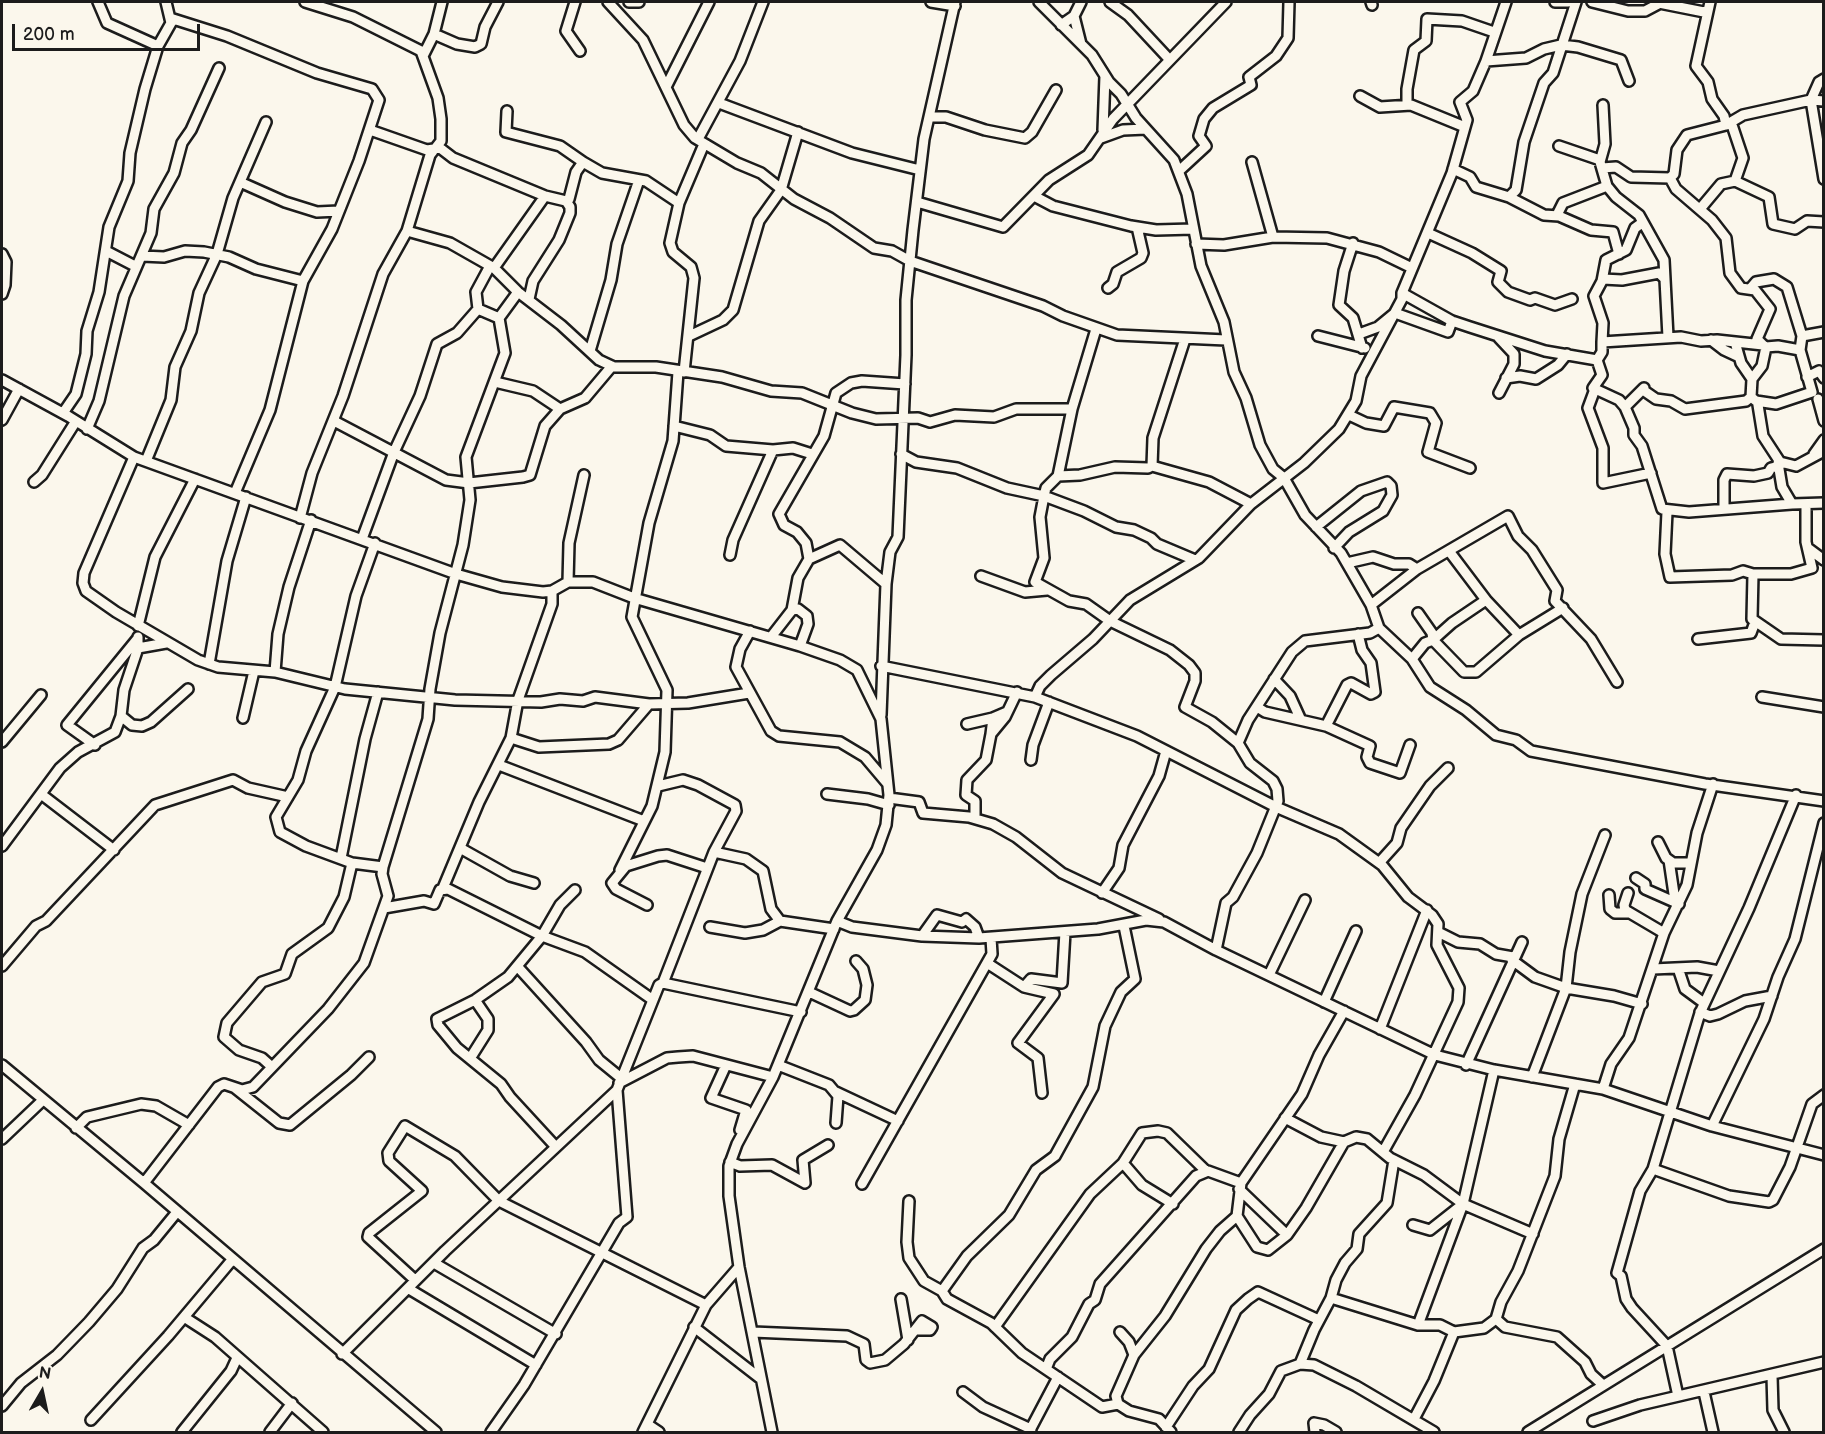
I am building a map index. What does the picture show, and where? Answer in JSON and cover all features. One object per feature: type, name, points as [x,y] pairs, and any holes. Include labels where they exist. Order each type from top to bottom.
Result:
[{"type":"street","points":[[98,2],[107,24],[158,46]]},
{"type":"street","points":[[63,413],[76,394],[86,354],[87,332],[99,292],[109,227],[128,181],[130,153],[158,46],[171,23],[166,2]]},
{"type":"street","points":[[300,518],[312,473],[334,421],[383,274],[407,231],[419,187],[434,149],[441,141],[438,98],[421,51],[353,17],[305,2]]},
{"type":"street","points":[[423,56],[434,33],[442,2]]},
{"type":"street","points":[[434,33],[457,44],[475,47],[481,44],[485,27],[498,2]]},
{"type":"street","points":[[575,2],[566,31],[580,51]]},
{"type":"street","points":[[610,2],[643,40],[684,125],[701,142],[761,173],[781,190],[874,248],[892,251],[910,261],[1043,306],[1096,329],[1117,335],[1226,340]]},
{"type":"street","points":[[629,2],[639,2]]},
{"type":"street","points":[[666,87],[709,2]]},
{"type":"street","points":[[647,905],[616,889],[612,883],[644,821],[658,786],[665,752],[664,681],[632,617],[634,598],[643,567],[649,523],[670,457],[681,372],[689,336],[693,272],[673,252],[670,243],[678,202],[701,142],[740,61],[763,2]]},
{"type":"street","points":[[736,1144],[773,1077],[835,925],[881,841],[889,802],[881,719],[881,666],[890,552],[898,537],[905,384],[906,300],[920,170],[929,117],[955,4],[931,2]]},
{"type":"street","points":[[1039,2],[1092,55],[1105,76],[1146,129],[1174,159],[1180,170],[1206,284],[1224,322],[1234,372],[1246,398],[1252,424],[1273,469],[1284,478],[1305,515],[1347,563],[1371,605],[1379,628],[1412,659],[1422,679],[1437,694],[1466,710],[1496,735],[1516,740],[1531,751],[1713,784],[1824,801]]},
{"type":"street","points":[[1061,26],[1074,16],[1080,2]]},
{"type":"street","points":[[1110,2],[1128,15],[1169,59]]},
{"type":"street","points":[[917,202],[1003,227],[1049,180],[1088,155],[1102,134],[1128,104],[1226,2]]},
{"type":"street","points":[[1180,170],[1206,146],[1199,136],[1204,119],[1213,108],[1251,86],[1249,76],[1276,56],[1288,38],[1289,2]]},
{"type":"street","points":[[1035,697],[1040,686],[1080,652],[1135,595],[1195,560],[1270,487],[1317,452],[1349,414],[1356,401],[1358,385],[1395,313],[1453,169],[1467,120],[1460,102],[1473,91],[1506,2]]},
{"type":"street","points":[[1555,2],[1568,2]]},
{"type":"street","points":[[1509,197],[1516,190],[1527,132],[1544,83],[1553,73],[1576,2]]},
{"type":"street","points":[[1592,2],[1628,11],[1645,11],[1660,2],[1704,12],[1709,6]]},
{"type":"street","points":[[1709,6],[1696,66],[1708,82],[1712,99],[1724,116],[1743,158],[1735,181]]},
{"type":"street","points":[[1074,16],[1081,44]]},
{"type":"street","points":[[170,18],[227,36],[317,74],[372,89],[379,100],[339,212],[303,281],[270,410],[235,493]]},
{"type":"street","points":[[1407,105],[1407,89],[1414,50],[1426,41],[1427,19],[1462,21],[1494,32]]},
{"type":"street","points":[[1486,61],[1526,58],[1544,48],[1561,45],[1578,47],[1621,60],[1629,81]]},
{"type":"street","points":[[87,429],[99,401],[124,296],[151,233],[154,209],[174,173],[182,143],[191,130],[219,68]]},
{"type":"street","points":[[1102,134],[1105,76]]},
{"type":"street","points":[[1824,79],[1819,82],[1811,100],[1824,179]]},
{"type":"street","points":[[929,117],[945,117],[985,130],[1025,138],[1032,132],[1056,90]]},
{"type":"street","points":[[1360,96],[1380,107],[1407,105],[1465,127]]},
{"type":"street","points":[[1559,146],[1601,164],[1616,167],[1631,177],[1670,178],[1674,174],[1677,150],[1687,135],[1728,124],[1743,115],[1811,100],[1824,101]]},
{"type":"street","points":[[719,102],[852,153],[920,170]]},
{"type":"street","points":[[1602,105],[1605,144],[1601,164],[1607,186],[1616,197],[1639,214],[1664,260],[1668,337]]},
{"type":"street","points":[[507,111],[506,132],[560,146],[602,173],[646,181],[678,202]]},
{"type":"street","points":[[146,461],[171,400],[175,367],[191,331],[200,293],[217,254],[233,198],[266,122]]},
{"type":"street","points":[[1102,134],[1146,129]]},
{"type":"street","points":[[370,130],[427,150],[440,148],[453,158],[545,196],[566,201],[570,207],[570,213],[559,240],[533,282],[529,300]]},
{"type":"street","points":[[689,336],[723,320],[733,310],[759,221],[781,190],[798,132]]},
{"type":"street","points":[[566,201],[569,199],[576,172],[583,162]]},
{"type":"street","points":[[1252,162],[1273,237]]},
{"type":"street","points":[[1453,169],[1470,177],[1476,187],[1509,197],[1544,215],[1557,216],[1591,230],[1612,232],[1619,254]]},
{"type":"street","points":[[1670,178],[1676,189],[1700,209],[1726,238],[1730,273],[1741,288],[1755,290],[1770,309],[1757,339],[1764,346]]},
{"type":"street","points":[[590,351],[611,280],[616,244],[639,180]]},
{"type":"street","points":[[1700,209],[1721,184],[1735,181],[1769,197],[1773,224],[1795,229],[1807,221],[1824,222]]},
{"type":"street","points":[[240,182],[285,202],[317,212],[339,212]]},
{"type":"street","points":[[1557,216],[1563,203],[1607,186]]},
{"type":"street","points":[[362,539],[394,452],[420,396],[437,344],[457,333],[478,309],[476,292],[545,196]]},
{"type":"street","points":[[1034,196],[1053,206],[1137,227],[1156,230],[1193,229]]},
{"type":"street","points":[[1597,360],[1602,352],[1602,323],[1594,296],[1603,279],[1606,260],[1626,250],[1635,228],[1642,223]]},
{"type":"street","points":[[1107,288],[1113,284],[1117,272],[1141,258],[1143,253],[1137,227]]},
{"type":"street","points":[[407,231],[450,243],[492,267],[518,292],[599,360],[612,366],[656,367],[722,377],[771,391],[802,393],[862,416],[903,420],[918,418],[930,422],[955,415],[994,417],[1016,409],[1028,408],[1072,409]]},
{"type":"street","points":[[1428,233],[1472,253],[1501,271],[1498,282],[1508,292],[1530,300],[1535,298],[1556,305],[1572,299]]},
{"type":"street","points":[[1196,244],[1224,245],[1273,237],[1319,237],[1353,243],[1412,268]]},
{"type":"street","points":[[1353,243],[1344,271],[1339,305],[1353,318],[1362,348]]},
{"type":"street","points":[[106,251],[135,266]]},
{"type":"street","points":[[142,256],[164,257],[184,251],[217,254],[256,269],[303,281]]},
{"type":"street","points":[[2,254],[6,261],[5,285],[2,294]]},
{"type":"street","points":[[1603,279],[1622,280],[1659,273],[1664,278]]},
{"type":"street","points":[[1750,289],[1756,282],[1774,279],[1787,287],[1802,336],[1800,350],[1807,377],[1818,395],[1824,421]]},
{"type":"street","points":[[144,1183],[218,1087],[224,1084],[242,1090],[253,1087],[328,1009],[360,969],[388,896],[382,874],[383,867],[428,718],[429,696],[440,633],[467,524],[469,483],[466,457],[506,349],[499,318],[518,292]]},
{"type":"street","points":[[1402,293],[1452,321],[1545,351],[1597,360]]},
{"type":"street","points":[[478,309],[499,318]]},
{"type":"street","points":[[1359,334],[1378,327],[1395,313]]},
{"type":"street","points":[[1395,313],[1448,332],[1452,321]]},
{"type":"street","points":[[1096,329],[1072,409],[1058,476],[1046,488],[1044,496],[1040,517],[1044,558],[1035,582],[1069,600],[1086,604],[1110,621],[1170,650],[1189,665],[1195,673],[1195,681],[1185,707],[1212,722],[1238,743],[1250,763],[1273,781],[1277,789],[1276,807],[1248,871],[1233,897],[1226,903],[1216,950]]},
{"type":"street","points":[[1802,336],[1824,332]]},
{"type":"street","points":[[1318,336],[1374,351]]},
{"type":"street","points":[[1497,336],[1514,354],[1514,364],[1499,393]]},
{"type":"street","points":[[1602,342],[1633,342],[1668,337],[1778,346],[1800,350]]},
{"type":"street","points":[[1152,466],[1154,438],[1185,339]]},
{"type":"street","points":[[1711,340],[1724,350],[1739,357]]},
{"type":"street","points":[[1625,407],[1643,389],[1656,399],[1671,401],[1685,409],[1746,401],[1751,397],[1752,379],[1739,357],[1735,342]]},
{"type":"street","points":[[1752,379],[1762,366],[1764,346]]},
{"type":"street","points":[[1506,378],[1520,376],[1536,379],[1558,365],[1567,354]]},
{"type":"street","points":[[1597,360],[1602,375],[1588,408],[1603,448],[1603,483],[1651,473]]},
{"type":"street","points":[[334,421],[446,480],[469,483],[530,475],[542,433],[560,409],[585,398],[612,366]]},
{"type":"street","points":[[1807,377],[1822,373]]},
{"type":"street","points":[[2,380],[63,413],[134,457],[456,574],[502,587],[552,591],[568,582],[593,582],[634,598],[771,637],[853,665],[881,719]]},
{"type":"street","points":[[809,558],[806,543],[797,532],[784,525],[779,514],[830,420],[831,404],[836,393],[851,383],[862,381],[905,384]]},
{"type":"street","points":[[495,382],[533,391],[560,409]]},
{"type":"street","points":[[2,420],[19,389]]},
{"type":"street","points":[[1595,389],[1619,400],[1625,407],[1651,473],[1662,509],[1667,512],[1824,503]]},
{"type":"street","points":[[1751,397],[1776,405],[1818,395]]},
{"type":"street","points":[[1761,402],[1758,405],[1763,436],[1778,463],[1782,487],[1792,504]]},
{"type":"street","points":[[1349,414],[1366,423],[1384,426],[1394,407],[1430,413],[1436,423],[1428,452],[1470,468]]},
{"type":"street","points":[[34,482],[42,475],[76,422]]},
{"type":"street","points":[[674,426],[710,435],[726,446],[772,450],[793,448],[812,454]]},
{"type":"street","points":[[1724,507],[1724,480],[1727,474],[1754,476],[1768,473],[1778,463],[1796,466],[1819,452],[1824,440]]},
{"type":"street","points":[[730,555],[733,540],[772,450]]},
{"type":"street","points":[[901,454],[916,462],[957,468],[1007,488],[1044,496],[1116,527],[1151,538],[1157,544],[1195,560]]},
{"type":"street","points":[[134,457],[84,573],[83,583],[86,591],[139,635],[166,643],[209,663],[274,672],[335,687],[494,703],[518,700],[583,701],[595,697],[666,705],[749,693]]},
{"type":"street","points":[[1058,476],[1080,475],[1115,467],[1148,468],[1152,466],[1209,482],[1251,504]]},
{"type":"street","points":[[1270,487],[1273,469]]},
{"type":"street","points":[[568,582],[569,543],[584,475]]},
{"type":"street","points":[[2,846],[69,760],[78,752],[95,745],[115,732],[121,716],[124,690],[139,635],[155,557],[195,479]]},
{"type":"street","points":[[1316,527],[1361,491],[1387,482],[1391,486],[1392,495],[1383,511],[1349,532],[1334,548]]},
{"type":"street","points":[[209,663],[227,561],[246,497]]},
{"type":"street","points":[[1806,504],[1808,548],[1812,568]]},
{"type":"street","points":[[1667,512],[1665,554],[1670,577],[1732,575],[1743,571],[1753,574],[1791,574],[1812,568],[1824,569]]},
{"type":"street","points":[[1371,605],[1417,569],[1508,516],[1518,536],[1544,567],[1557,590],[1555,601],[1592,639],[1617,682]]},
{"type":"street","points":[[274,672],[278,634],[289,587],[311,520]]},
{"type":"street","points":[[375,543],[356,596],[335,687],[306,751],[298,780],[276,818],[280,832],[306,846],[352,862],[383,867]]},
{"type":"street","points":[[771,637],[792,610],[798,578],[809,558],[840,545],[886,584]]},
{"type":"street","points":[[1808,548],[1824,560]]},
{"type":"street","points":[[1449,551],[1486,600],[1519,634]]},
{"type":"street","points":[[1347,563],[1373,557],[1394,564],[1409,564],[1417,569]]},
{"type":"street","points":[[1753,574],[1752,619],[1755,622],[1781,639],[1801,642],[1824,640]]},
{"type":"street","points":[[981,576],[1025,592],[1047,590]]},
{"type":"street","points":[[384,908],[424,901],[434,904],[443,888],[479,802],[511,738],[518,700],[552,604],[552,591]]},
{"type":"street","points":[[1412,659],[1425,643],[1433,640],[1452,623],[1486,600]]},
{"type":"street","points":[[1418,613],[1432,633],[1433,640],[1464,672],[1469,673],[1476,672],[1519,634],[1563,608]]},
{"type":"street","points":[[792,610],[801,611],[808,624],[800,646]]},
{"type":"street","points":[[1698,639],[1751,633],[1755,622]]},
{"type":"street","points":[[1238,743],[1257,706],[1292,652],[1305,641],[1370,633],[1379,628]]},
{"type":"street","points":[[750,631],[736,657],[736,667],[771,731],[779,736],[840,742],[865,757],[887,783]]},
{"type":"street","points":[[1326,726],[1347,685],[1351,683],[1371,694],[1374,692],[1371,663],[1362,650],[1358,634]]},
{"type":"street","points":[[139,635],[166,643]]},
{"type":"street","points":[[95,745],[67,725],[139,635]]},
{"type":"street","points":[[881,666],[1017,692],[1137,736],[1276,807],[1339,834],[1379,863],[1408,897],[1427,910],[1438,924],[1437,945],[1460,988],[1458,1002],[1435,1055],[1383,1152]]},
{"type":"street","points":[[243,717],[254,671]]},
{"type":"street","points":[[1274,680],[1290,696],[1300,718]]},
{"type":"street","points":[[121,716],[132,725],[142,726],[151,722],[188,689]]},
{"type":"street","points":[[340,858],[365,739],[378,692]]},
{"type":"street","points":[[991,734],[1007,712],[1017,692]]},
{"type":"street","points":[[2,742],[41,695]]},
{"type":"street","points":[[1264,696],[1272,714]]},
{"type":"street","points":[[1762,697],[1824,707]]},
{"type":"street","points":[[1031,760],[1033,745],[1049,702]]},
{"type":"street","points":[[511,738],[539,747],[609,744],[618,740],[649,704]]},
{"type":"street","points":[[1257,706],[1272,714],[1300,718],[1326,726],[1370,746],[1367,757],[1370,763],[1400,773],[1410,745]]},
{"type":"street","points":[[967,724],[1007,712]]},
{"type":"street","points":[[975,818],[975,801],[966,795],[967,780],[986,760],[993,718]]},
{"type":"street","points":[[1102,893],[1119,868],[1123,845],[1159,776],[1166,751]]},
{"type":"street","points":[[499,765],[644,821]]},
{"type":"street","points":[[1379,863],[1397,843],[1401,828],[1430,786],[1448,768]]},
{"type":"street","points":[[2,966],[36,926],[46,921],[155,805],[232,780],[254,789],[288,796]]},
{"type":"street","points":[[491,1432],[556,1334],[620,1222],[627,1217],[619,1083],[659,985],[663,982],[707,868],[736,811],[735,804],[715,792],[683,780],[658,786]]},
{"type":"street","points":[[1603,1089],[1611,1064],[1626,1044],[1642,1004],[1665,933],[1679,904],[1697,832],[1713,784]]},
{"type":"street","points":[[41,794],[114,850]]},
{"type":"street","points":[[827,794],[889,802],[919,802],[923,813],[975,818],[993,824],[1016,837],[1062,873],[1435,1055],[1466,1065],[1603,1089],[1668,1113],[1824,1155]]},
{"type":"street","points":[[1678,1396],[1666,1346],[1632,1308],[1626,1299],[1621,1276],[1617,1273],[1640,1191],[1653,1169],[1668,1113],[1702,1008],[1749,908],[1796,795]]},
{"type":"street","points":[[1712,1126],[1764,1019],[1795,939],[1824,823]]},
{"type":"street","points":[[1532,1077],[1566,988],[1582,894],[1605,836]]},
{"type":"street","points":[[1658,842],[1669,860],[1674,894],[1679,904]]},
{"type":"street","points":[[460,848],[510,876],[534,883]]},
{"type":"street","points":[[714,852],[746,859],[763,871],[771,909],[780,921]]},
{"type":"street","points":[[620,870],[658,855],[667,855],[707,868]]},
{"type":"street","points":[[1669,860],[1673,863],[1691,863]]},
{"type":"street","points":[[272,1067],[262,1058],[239,1050],[224,1036],[227,1023],[262,982],[285,974],[292,954],[328,928],[344,897],[352,862]]},
{"type":"street","points":[[1636,878],[1645,884],[1646,889],[1679,904]]},
{"type":"street","points":[[443,888],[542,936],[585,952],[653,1000]]},
{"type":"street","points":[[556,1147],[501,1084],[471,1057],[457,1048],[438,1024],[437,1019],[475,1000],[508,977],[542,936],[560,905],[575,890]]},
{"type":"street","points":[[1628,893],[1623,905],[1629,913]]},
{"type":"street","points":[[1609,895],[1610,909],[1616,913],[1629,913],[1644,919],[1665,933]]},
{"type":"street","points":[[388,896],[402,904]]},
{"type":"street","points":[[1269,975],[1305,900]]},
{"type":"street","points":[[1380,1029],[1427,910]]},
{"type":"street","points":[[922,936],[937,915],[962,922],[966,919],[975,927],[979,938]]},
{"type":"street","points":[[710,927],[745,933],[763,930],[780,921],[823,929],[835,925],[922,936],[990,938],[1124,926],[1146,920],[1164,922]]},
{"type":"street","points":[[942,1291],[967,1256],[1009,1215],[1036,1170],[1055,1156],[1093,1087],[1105,1026],[1121,993],[1135,979],[1124,926]]},
{"type":"street","points":[[1324,1002],[1356,931]]},
{"type":"street","points":[[1024,987],[1031,979],[1062,983],[1065,932]]},
{"type":"street","points":[[1438,932],[1458,942],[1480,944],[1496,954],[1512,958],[1535,977],[1566,988],[1614,996],[1642,1004]]},
{"type":"street","points":[[862,1184],[992,954],[990,938]]},
{"type":"street","points":[[1466,1065],[1512,958],[1522,942]]},
{"type":"street","points":[[809,992],[850,1011],[854,1010],[864,1000],[867,985],[863,969],[856,961]]},
{"type":"street","points":[[987,963],[1024,987],[1054,994],[1018,1043],[1038,1058],[1042,1094]]},
{"type":"street","points":[[517,966],[586,1042],[619,1083]]},
{"type":"street","points":[[1653,969],[1704,967],[1719,971]]},
{"type":"street","points":[[1678,968],[1684,989],[1710,1016],[1745,1001],[1772,996]]},
{"type":"street","points":[[663,982],[801,1012]]},
{"type":"street","points":[[471,1057],[488,1030],[488,1019],[475,1000]]},
{"type":"street","points":[[1344,1011],[1319,1055],[1302,1094],[1240,1186],[1237,1216],[1257,1247],[1268,1250],[1287,1235],[1344,1142]]},
{"type":"street","points":[[342,1354],[409,1289],[415,1280],[556,1147],[619,1083],[667,1058],[693,1056],[773,1077]]},
{"type":"street","points":[[231,1085],[279,1123],[290,1125],[351,1075],[369,1057]]},
{"type":"street","points":[[2,1065],[436,1432]]},
{"type":"street","points":[[726,1065],[711,1098],[746,1110],[730,1162],[729,1196],[739,1268],[772,1432]]},
{"type":"street","points":[[778,1065],[829,1085],[838,1096],[836,1123]]},
{"type":"street","points":[[1418,1325],[1463,1203],[1494,1070]]},
{"type":"street","points":[[1331,1298],[1418,1325],[1440,1325],[1454,1332],[1484,1328],[1496,1319],[1501,1302],[1518,1271],[1555,1176],[1559,1139],[1575,1084]]},
{"type":"street","points":[[834,1090],[898,1120]]},
{"type":"street","points":[[1653,1169],[1729,1196],[1769,1202],[1773,1200],[1798,1149],[1812,1104],[1824,1095]]},
{"type":"street","points":[[2,1139],[42,1100]]},
{"type":"street","points":[[76,1128],[87,1117],[141,1104],[156,1106],[189,1125]]},
{"type":"street","points":[[1285,1118],[1306,1131],[1344,1142],[1360,1137],[1394,1160],[1424,1175],[1463,1203],[1533,1234]]},
{"type":"street","points":[[415,1280],[368,1237],[369,1233],[422,1191],[389,1161],[388,1153],[402,1127],[410,1127],[455,1156],[499,1201],[706,1305]]},
{"type":"street","points":[[995,1327],[1090,1194],[1123,1163],[1142,1133],[1158,1131],[1167,1133],[1206,1171],[1240,1186],[1287,1235]]},
{"type":"street","points":[[730,1162],[740,1166],[772,1165],[805,1183],[803,1160],[828,1145]]},
{"type":"street","points":[[1300,1364],[1345,1263],[1358,1249],[1359,1234],[1387,1203],[1394,1160]]},
{"type":"street","points":[[1123,1163],[1143,1185],[1173,1203]]},
{"type":"street","points":[[1046,1369],[1050,1359],[1072,1337],[1089,1304],[1095,1300],[1100,1284],[1196,1176],[1206,1171]]},
{"type":"street","points":[[909,1201],[907,1242],[909,1258],[924,1281],[942,1291],[946,1299],[981,1317],[1022,1353],[1102,1407],[1118,1404],[1129,1411],[1154,1416],[1168,1430],[1193,1386],[1209,1369],[1236,1310],[1248,1299],[1258,1292],[1319,1320]]},
{"type":"street","points":[[1413,1225],[1430,1230],[1463,1203]]},
{"type":"street","points":[[2,1406],[21,1383],[57,1355],[89,1322],[117,1289],[143,1248],[154,1240],[177,1212]]},
{"type":"street","points":[[1118,1404],[1116,1396],[1134,1355],[1165,1316],[1206,1249],[1220,1231],[1237,1216]]},
{"type":"street","points":[[1527,1432],[1824,1249]]},
{"type":"street","points":[[91,1419],[184,1317],[232,1260]]},
{"type":"street","points":[[434,1263],[556,1334]]},
{"type":"street","points":[[659,1432],[645,1428],[694,1327],[706,1305],[739,1268]]},
{"type":"street","points":[[409,1289],[536,1365]]},
{"type":"street","points":[[901,1299],[908,1340]]},
{"type":"street","points":[[184,1317],[215,1337],[323,1432]]},
{"type":"street","points":[[1496,1319],[1505,1327],[1557,1337],[1585,1362],[1591,1374],[1603,1385]]},
{"type":"street","points":[[694,1327],[761,1379]]},
{"type":"street","points":[[753,1332],[847,1336],[864,1344],[866,1360],[870,1363],[885,1360],[908,1340],[915,1330]]},
{"type":"street","points":[[1120,1332],[1129,1342],[1134,1355]]},
{"type":"street","points":[[1414,1419],[1434,1381],[1454,1332]]},
{"type":"street","points":[[182,1432],[231,1371],[237,1358]]},
{"type":"street","points":[[1593,1421],[1678,1396],[1704,1392],[1824,1362]]},
{"type":"street","points":[[1239,1432],[1250,1414],[1269,1395],[1281,1371],[1300,1364],[1314,1365],[1434,1432]]},
{"type":"street","points":[[1772,1376],[1773,1410],[1784,1432]]},
{"type":"street","points":[[963,1392],[992,1412],[1030,1431],[1058,1377]]},
{"type":"street","points":[[1704,1392],[1713,1432]]},
{"type":"street","points":[[270,1432],[292,1403]]},
{"type":"street","points":[[1315,1432],[1314,1423],[1324,1425],[1336,1432]]}]
